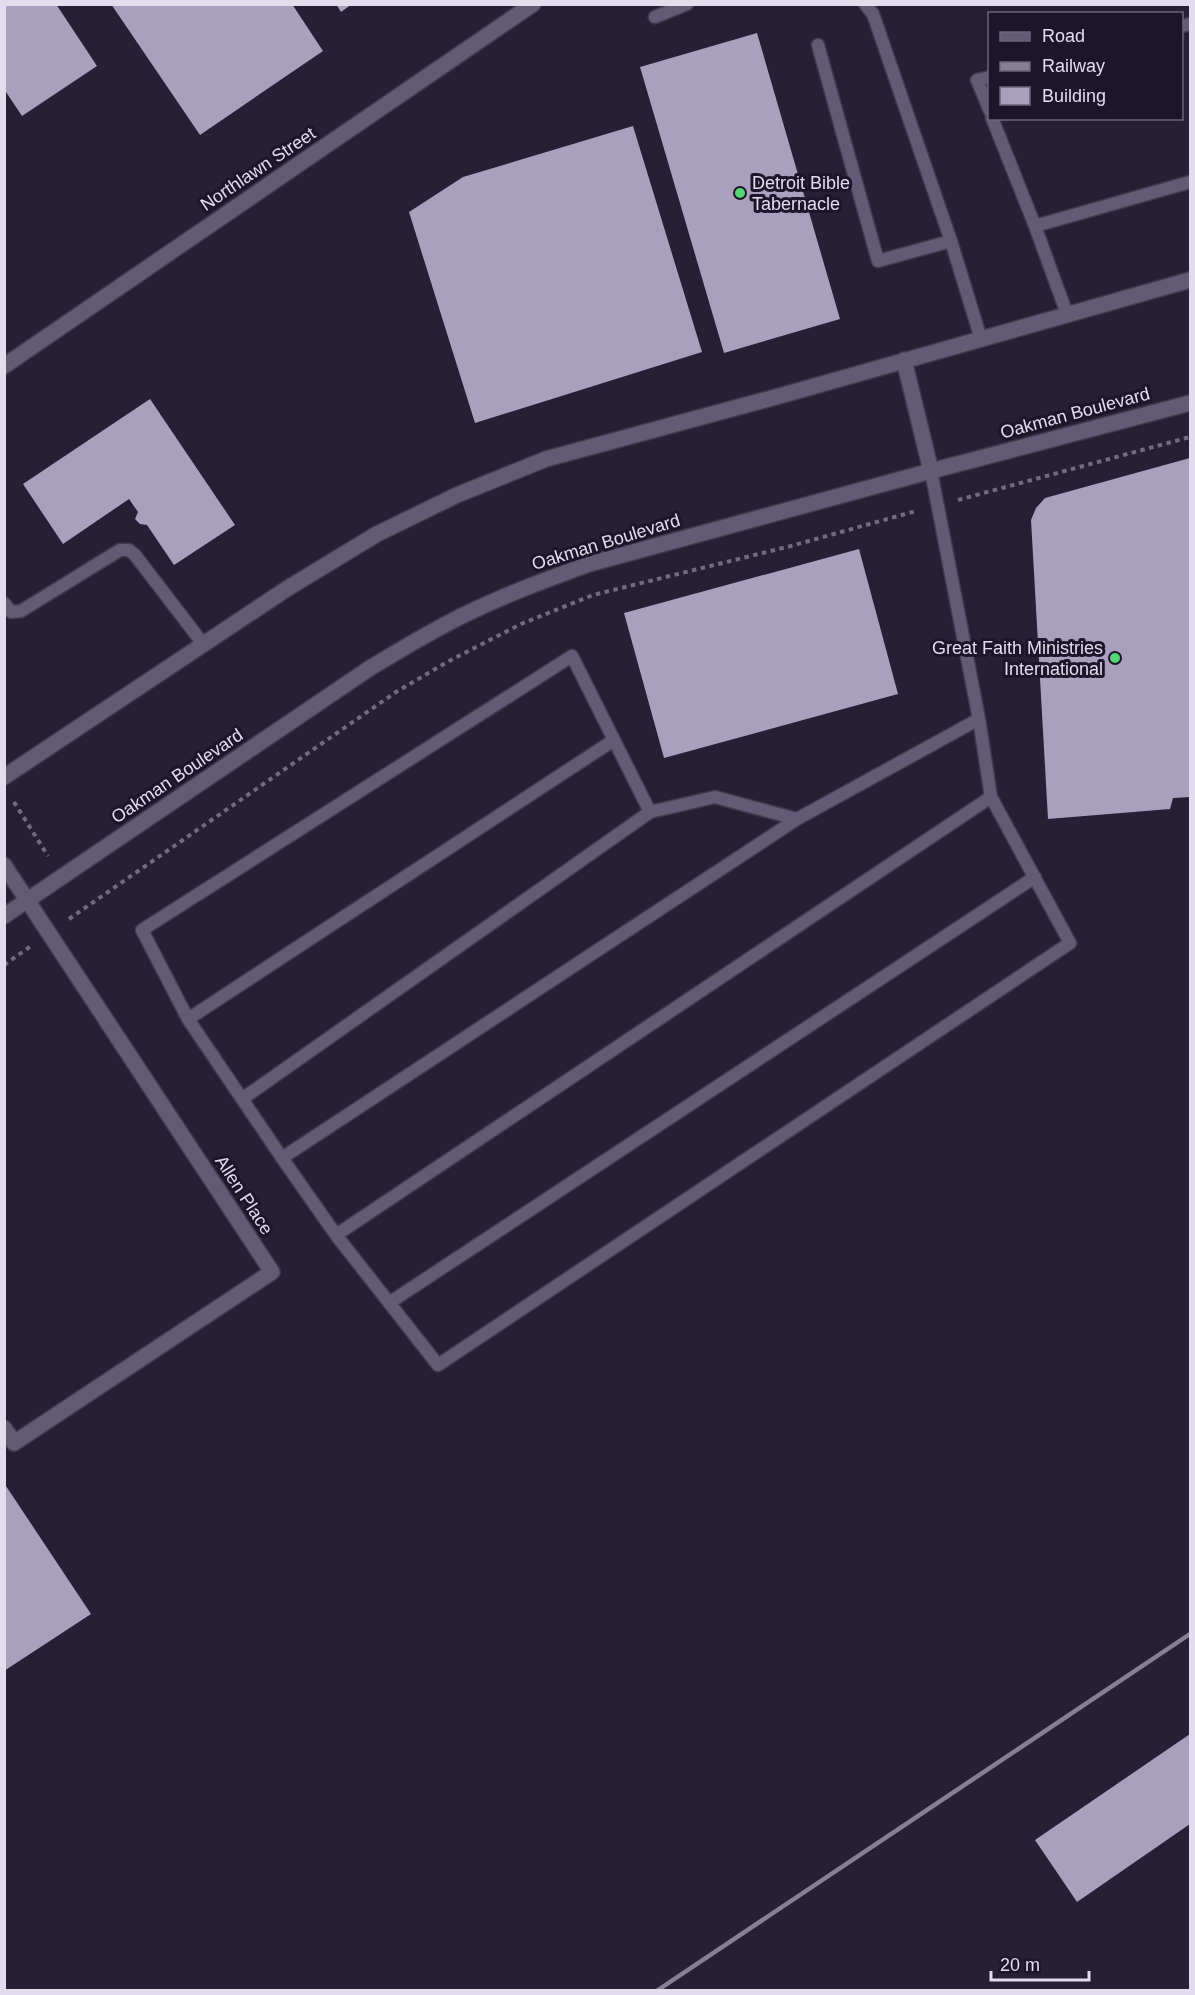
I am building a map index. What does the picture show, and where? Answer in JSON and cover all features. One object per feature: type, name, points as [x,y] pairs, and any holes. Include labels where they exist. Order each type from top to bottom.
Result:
[{"type":"street","name":"Northlawn Street","points":[[4,366],[533,4]]},
{"type":"street","points":[[4,777],[288,588],[377,534],[457,495],[546,459],[1191,280]]},
{"type":"street","points":[[904,360],[931,471]]},
{"type":"street","name":"Oakman Boulevard","points":[[4,916],[370,668],[467,613],[536,583],[589,564],[1191,403]]},
{"type":"street","name":"Allen Place","points":[[4,865],[272,1272],[14,1443],[4,1428]]},
{"type":"lane","points":[[655,17],[687,4]]},
{"type":"lane","points":[[865,4],[873,14],[951,241],[981,339]]},
{"type":"lane","points":[[818,45],[878,261],[951,241]]},
{"type":"lane","points":[[988,77],[977,80],[988,106]]},
{"type":"lane","points":[[993,120],[1067,314]]},
{"type":"lane","points":[[1035,226],[1191,182]]},
{"type":"lane","points":[[650,812],[572,656],[142,930],[188,1019],[282,1158],[336,1235],[438,1365],[1070,943],[991,797],[979,719],[931,471]]},
{"type":"lane","points":[[4,603],[11,612],[21,611],[120,550],[129,550],[204,645]]},
{"type":"lane","points":[[282,1158],[797,819],[979,719]]},
{"type":"lane","points":[[188,1019],[614,740]]},
{"type":"lane","points":[[242,1099],[650,812],[715,797],[797,819]]},
{"type":"lane","points":[[336,1235],[991,797]]},
{"type":"lane","points":[[388,1303],[1035,877]]},
{"type":"path","points":[[14,802],[48,856]]},
{"type":"building","points":[[4,4],[56,4],[97,66],[22,116],[4,89]]},
{"type":"building","points":[[111,4],[292,4],[323,51],[200,135]]},
{"type":"building","points":[[336,4],[352,4],[341,12]]},
{"type":"building","name":"Detroit Bible Tabernacle","points":[[757,33],[840,319],[724,353],[640,67]]},
{"type":"building","points":[[633,126],[702,352],[475,423],[409,212],[463,177]]},
{"type":"building","points":[[150,399],[235,525],[174,565],[147,525],[140,524],[135,519],[138,512],[129,499],[63,544],[23,484]]},
{"type":"building","name":"Great Faith Ministries International","points":[[1190,458],[1190,797],[1173,798],[1170,809],[1048,819],[1031,520],[1036,508],[1045,498]]},
{"type":"building","points":[[859,549],[898,694],[664,758],[624,613]]},
{"type":"building","points":[[4,1483],[91,1614],[4,1671]]},
{"type":"building","points":[[1190,1734],[1190,1824],[1077,1902],[1035,1840]]},
{"type":"railway","points":[[658,1990],[1190,1634]]},
{"type":"place","name":"Detroit Bible Tabernacle","points":[[740,193]]},
{"type":"place","name":"Great Faith Ministries International","points":[[1115,658]]}]
